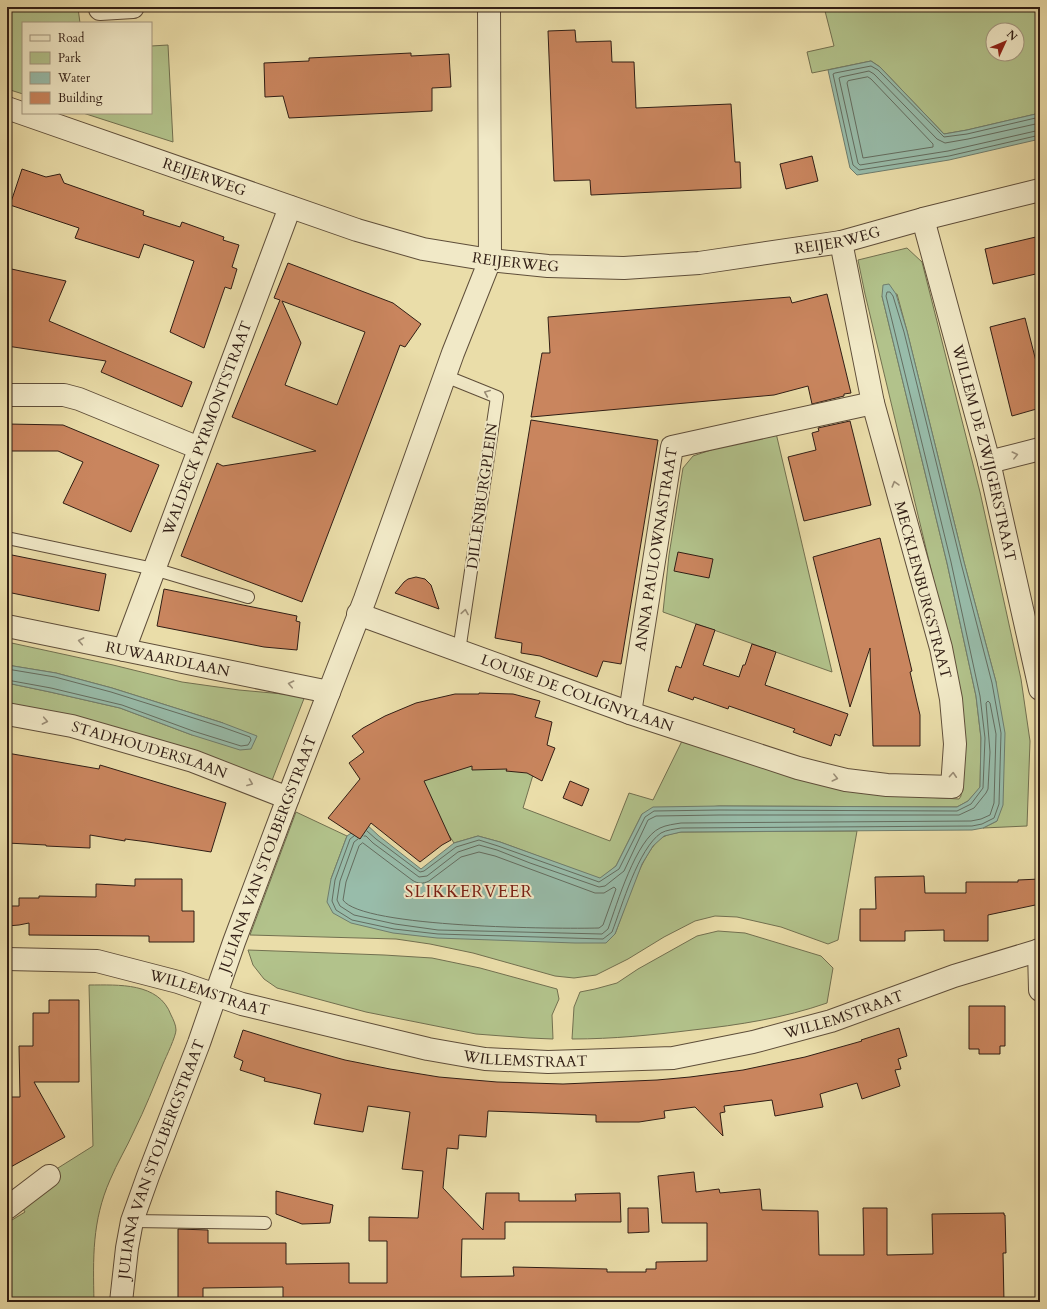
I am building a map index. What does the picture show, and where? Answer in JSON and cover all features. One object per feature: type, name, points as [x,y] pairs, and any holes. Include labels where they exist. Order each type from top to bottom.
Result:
[{"type":"street","points":[[100,7],[100,9],[133,7]]},
{"type":"street","points":[[358,614],[445,376],[490,260],[489,7]]},
{"type":"street","name":"REIJERWEG","points":[[7,108],[22,113]]},
{"type":"street","name":"REIJERWEG","points":[[24,114],[357,230],[423,249],[490,260],[548,266],[624,268],[699,263],[841,242],[923,219],[1040,190]]},
{"type":"street","name":"WALDECK PYRMONTSTRAAT","points":[[124,650],[290,207]]},
{"type":"street","name":"WILLEM DE ZWIJGERSTRAAT","points":[[923,219],[989,462],[1040,688]]},
{"type":"street","name":"MECKLENBURGSTRAAT","points":[[798,768],[846,780],[887,785],[952,787],[955,744],[951,699],[942,656],[873,403],[841,242]]},
{"type":"street","points":[[7,395],[64,396],[79,399],[199,448]]},
{"type":"street","name":"ANNA PAULOWNASTRAAT","points":[[630,713],[672,447],[873,403]]},
{"type":"street","points":[[989,462],[1040,449]]},
{"type":"street","name":"LOUISE DE COLIGNYLAAN","points":[[358,614],[630,713],[798,768]]},
{"type":"street","name":"JULIANA VAN STOLBERGSTRAAT","points":[[121,1302],[127,1248],[132,1222],[148,1176],[200,1043],[215,995],[288,798],[358,614]]},
{"type":"street","name":"RUWAARDLAAN","points":[[7,626],[329,692]]},
{"type":"street","name":"STADHOUDERSLAAN","points":[[7,714],[72,726],[193,760],[288,798]]},
{"type":"street","points":[[1040,950],[1040,990]]},
{"type":"street","name":"WILLEMSTRAAT","points":[[7,959],[97,961],[178,982],[242,1004],[428,1049],[485,1059],[548,1062],[673,1058],[754,1042],[831,1021],[954,976],[1040,950]]},
{"type":"street","points":[[7,1208],[49,1176]]},
{"type":"lane","name":"DILLENBURGPLEIN","points":[[445,376],[497,397],[459,651]]},
{"type":"lane","points":[[7,538],[154,569],[248,597]]},
{"type":"lane","points":[[132,1222],[264,1222]]},
{"type":"green space","points":[[7,7],[25,7],[26,11],[78,8],[80,22],[22,22],[22,94],[7,89]]},
{"type":"green space","points":[[1040,7],[1040,113],[944,134],[880,67],[871,61],[812,73],[807,52],[834,46],[825,11]]},
{"type":"green space","points":[[168,45],[173,142],[86,114],[152,114],[152,46]]},
{"type":"green space","points":[[907,248],[922,262],[980,492],[1021,679],[1030,741],[1027,826],[983,828],[997,821],[996,682],[964,562],[897,294],[882,296],[947,563],[976,696],[981,738],[980,788],[968,801],[957,807],[719,806],[642,814],[616,866],[600,879],[500,842],[478,836],[454,843],[410,776],[427,764],[536,765],[523,808],[610,841],[629,793],[653,800],[682,741],[874,794],[959,799],[961,796],[963,753],[953,661],[858,260]]},
{"type":"green space","points":[[776,433],[832,672],[663,612],[669,555],[683,468],[693,456],[720,447]]},
{"type":"green space","points":[[7,642],[182,682],[239,690],[305,696],[271,783],[226,762],[163,743],[7,705],[7,683],[120,708],[192,735],[223,723],[112,688],[56,673],[7,665]]},
{"type":"green space","points":[[296,812],[347,836],[331,879],[615,934],[634,881],[641,867],[655,844],[665,836],[681,832],[857,831],[838,940],[828,944],[781,927],[737,917],[715,916],[695,921],[664,937],[628,959],[596,975],[574,978],[555,976],[473,953],[396,939],[250,935]]},
{"type":"green space","points":[[718,931],[745,933],[821,956],[833,968],[827,1003],[778,1017],[727,1026],[663,1034],[572,1039],[574,1007],[580,992],[617,983],[638,969],[697,936]]},
{"type":"green space","points":[[248,950],[432,958],[480,968],[557,989],[559,999],[552,1015],[553,1039],[476,1034],[366,1012],[277,988],[264,979],[253,965]]},
{"type":"green space","points":[[89,985],[125,986],[147,991],[157,996],[165,1004],[171,1015],[176,1026],[176,1033],[146,1106],[104,1195],[95,1240],[94,1302],[7,1302],[7,1223],[25,1212],[15,1195],[93,1146]]},
{"type":"water","points":[[871,61],[880,67],[944,134],[1040,113],[1040,139],[949,160],[857,175],[850,168],[828,70]]},
{"type":"water","points":[[889,284],[896,294],[907,331],[964,562],[996,682],[1005,733],[1003,805],[997,821],[983,828],[972,830],[681,832],[664,836],[653,846],[642,864],[615,934],[606,943],[437,938],[393,933],[351,923],[333,913],[327,902],[331,879],[347,836],[365,823],[421,869],[454,843],[478,836],[500,842],[600,878],[616,866],[642,814],[653,807],[957,807],[968,801],[980,787],[981,738],[976,696],[947,563],[882,296],[883,285]]},
{"type":"water","points":[[7,665],[56,673],[112,688],[223,723],[257,736],[251,749],[240,750],[192,735],[120,708],[7,683]]},
{"type":"building","points":[[575,30],[576,42],[611,41],[612,62],[634,62],[636,108],[731,104],[735,162],[740,162],[741,188],[591,195],[590,180],[554,181],[548,31]]},
{"type":"building","points":[[411,53],[411,56],[449,54],[451,87],[432,88],[432,111],[289,118],[283,96],[265,97],[264,63],[309,61],[309,58]]},
{"type":"building","points":[[812,156],[818,181],[786,189],[780,164]]},
{"type":"building","points":[[22,169],[46,177],[60,174],[64,183],[144,211],[143,215],[180,227],[182,222],[224,237],[223,240],[239,245],[232,267],[237,269],[231,289],[225,287],[204,348],[170,332],[194,261],[144,244],[139,258],[75,238],[79,228],[10,205]]},
{"type":"building","points":[[1040,236],[1040,273],[993,284],[985,249]]},
{"type":"building","points":[[288,263],[393,303],[421,324],[405,347],[400,345],[302,602],[181,556],[217,463],[223,466],[316,451],[232,417],[280,300],[274,298]],"holes":[[[282,301],[365,332],[337,405],[285,385],[301,343]]]},
{"type":"building","points":[[7,268],[66,281],[49,321],[192,382],[182,407],[101,372],[106,361],[7,346]]},
{"type":"building","points":[[827,294],[851,393],[844,394],[844,396],[812,404],[808,386],[774,395],[531,417],[542,353],[550,353],[548,317],[790,297],[792,303]]},
{"type":"building","points":[[1025,318],[1040,377],[1040,408],[1012,416],[990,327]]},
{"type":"building","points":[[531,420],[658,440],[621,664],[603,661],[597,677],[540,656],[521,653],[522,643],[495,638]]},
{"type":"building","points":[[850,421],[871,505],[804,521],[788,457],[816,450],[812,433],[819,431],[818,428]]},
{"type":"building","points":[[7,424],[63,425],[159,465],[131,532],[63,503],[83,462],[58,451],[7,451]]},
{"type":"building","points":[[880,538],[912,671],[910,672],[920,715],[920,746],[873,746],[870,648],[850,707],[813,557]]},
{"type":"building","points":[[678,552],[713,559],[709,578],[674,571]]},
{"type":"building","points":[[7,554],[106,574],[99,611],[7,592]]},
{"type":"building","points":[[416,577],[425,579],[431,585],[439,609],[395,593],[404,582],[408,579]]},
{"type":"building","points":[[164,589],[297,616],[296,621],[300,622],[297,650],[264,647],[157,626]]},
{"type":"building","points":[[696,624],[715,630],[703,665],[739,677],[752,644],[776,652],[765,685],[848,714],[840,736],[835,734],[831,746],[793,732],[795,729],[729,706],[728,709],[694,697],[693,700],[668,691],[676,666],[681,668]]},
{"type":"building","points":[[455,694],[513,694],[540,701],[535,717],[552,722],[547,745],[555,748],[542,781],[527,773],[506,771],[507,769],[472,770],[472,766],[424,781],[451,840],[420,862],[371,823],[360,839],[328,818],[360,779],[349,763],[364,752],[352,736],[385,716],[416,703]]},
{"type":"building","points":[[7,753],[99,769],[100,765],[226,803],[211,852],[90,835],[90,848],[7,843]]},
{"type":"building","points":[[570,781],[589,789],[582,806],[563,798]]},
{"type":"building","points":[[924,876],[925,893],[966,893],[966,882],[1018,882],[1018,880],[1040,879],[1040,904],[988,915],[988,941],[944,941],[944,930],[905,931],[905,941],[860,941],[860,909],[876,909],[875,877]]},
{"type":"building","points":[[135,879],[182,879],[182,911],[194,911],[194,942],[149,942],[149,936],[29,935],[29,923],[7,926],[7,906],[19,906],[19,898],[39,898],[39,896],[96,897],[96,884],[135,886]]},
{"type":"building","points":[[49,1000],[79,1000],[79,1082],[34,1082],[65,1137],[7,1169],[7,1097],[20,1097],[19,1046],[33,1046],[33,1013],[49,1013]]},
{"type":"building","points":[[969,1006],[1005,1006],[1005,1046],[1000,1046],[1000,1054],[979,1054],[979,1049],[969,1049]]},
{"type":"building","points":[[899,1028],[907,1056],[898,1059],[901,1069],[895,1070],[900,1086],[862,1099],[857,1083],[820,1094],[823,1107],[775,1116],[772,1100],[724,1106],[725,1112],[720,1113],[723,1136],[695,1107],[664,1111],[665,1118],[639,1122],[596,1122],[596,1115],[488,1111],[486,1137],[459,1135],[458,1149],[447,1148],[443,1188],[483,1230],[486,1193],[519,1193],[519,1201],[576,1201],[575,1194],[620,1193],[621,1222],[505,1222],[505,1239],[462,1239],[461,1277],[514,1276],[513,1267],[607,1269],[607,1272],[646,1272],[646,1269],[656,1269],[656,1262],[707,1261],[707,1223],[662,1223],[658,1176],[694,1172],[696,1192],[719,1189],[720,1193],[760,1189],[762,1210],[818,1211],[819,1255],[864,1255],[863,1208],[887,1208],[887,1255],[933,1254],[932,1214],[1004,1213],[1006,1253],[1003,1253],[1004,1302],[283,1302],[283,1287],[203,1288],[203,1302],[178,1302],[178,1229],[208,1230],[208,1243],[286,1243],[286,1264],[349,1263],[349,1283],[387,1283],[387,1241],[369,1241],[369,1217],[418,1218],[423,1171],[402,1169],[410,1112],[368,1106],[363,1132],[314,1124],[321,1094],[264,1081],[265,1078],[240,1070],[243,1061],[234,1057],[243,1030],[345,1060],[390,1069],[439,1077],[497,1082],[563,1084],[657,1080],[743,1070],[805,1057],[862,1041],[861,1040]]},
{"type":"building","points":[[276,1191],[333,1205],[330,1223],[302,1224],[276,1214]]},
{"type":"building","points":[[628,1208],[648,1208],[649,1232],[628,1233]]},
{"type":"district","name":"SLIKKERVEER","points":[[469,891]]}]
